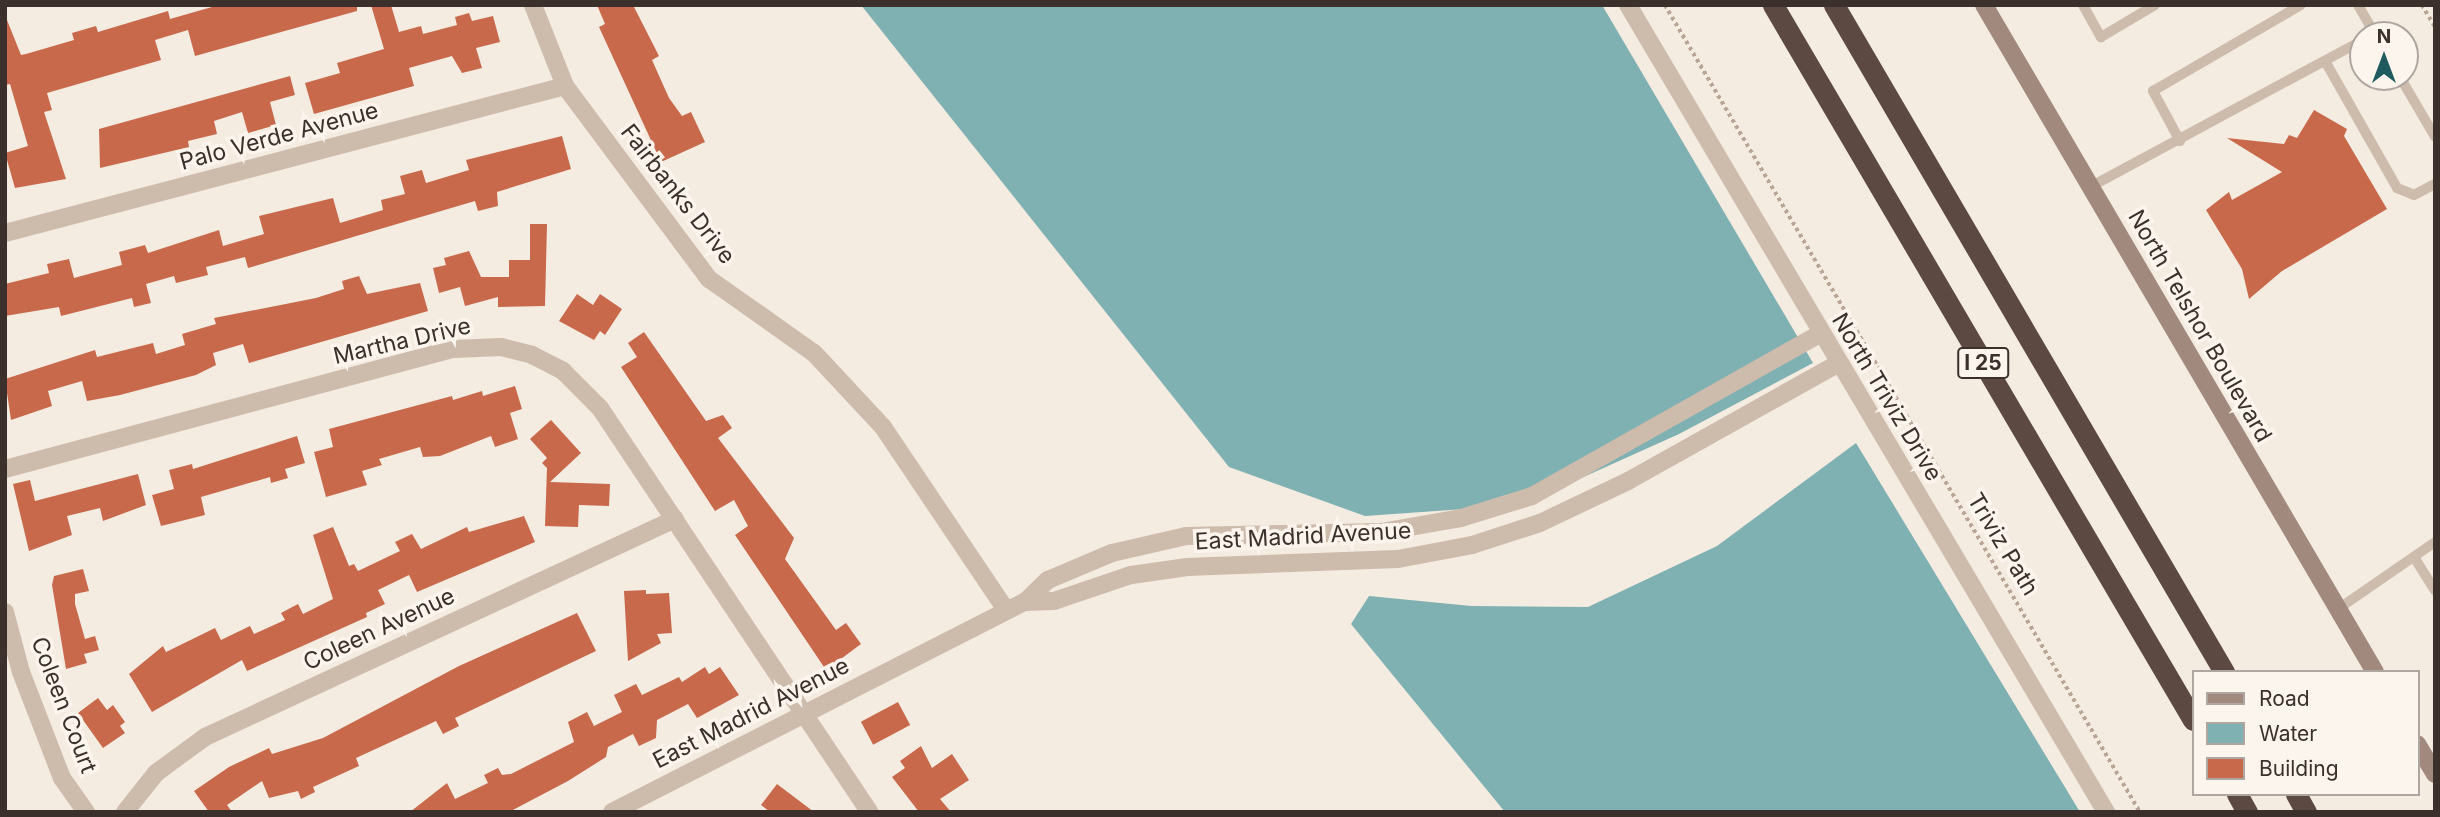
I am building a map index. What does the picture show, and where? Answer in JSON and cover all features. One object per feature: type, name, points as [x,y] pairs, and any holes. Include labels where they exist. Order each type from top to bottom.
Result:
[{"type":"highway","name":"I 25","points":[[1773,5],[2192,718]]},
{"type":"highway","name":"I 25","points":[[1834,5],[2223,670]]},
{"type":"highway","points":[[2238,796],[2247,812]]},
{"type":"highway","points":[[2297,796],[2306,812]]},
{"type":"main road","name":"North Telshor Boulevard","points":[[1984,5],[2374,670]]},
{"type":"main road","points":[[2419,747],[2435,774]]},
{"type":"street","name":"Fairbanks Drive","points":[[533,5],[565,86],[709,279],[814,353],[883,427],[1006,610]]},
{"type":"street","name":"North Triviz Drive","points":[[1628,5],[1820,334],[2106,812]]},
{"type":"street","name":"Palo Verde Avenue","points":[[5,233],[565,86]]},
{"type":"street","name":"East Madrid Avenue","points":[[1025,602],[1048,580],[1112,553],[1186,536],[1381,532],[1461,518],[1532,496],[1820,334]]},
{"type":"street","name":"Martha Drive","points":[[5,469],[441,352],[501,347],[547,362],[576,382],[675,519],[869,812]]},
{"type":"street","name":"East Madrid Avenue","points":[[612,812],[1025,602],[1054,601],[1131,575],[1186,567],[1398,559],[1472,545],[1540,523],[1628,481],[1839,363]]},
{"type":"street","name":"Coleen Avenue","points":[[125,812],[156,773],[205,737],[675,519]]},
{"type":"street","name":"Coleen Court","points":[[5,612],[21,672],[62,778],[86,812]]},
{"type":"lane","points":[[2082,5],[2101,37],[2155,5]]},
{"type":"lane","points":[[2180,141],[2153,91],[2301,5]]},
{"type":"lane","points":[[2358,5],[2367,21]]},
{"type":"lane","points":[[2090,187],[2180,141],[2349,48]]},
{"type":"lane","points":[[2325,61],[2397,188],[2414,195],[2435,184]]},
{"type":"lane","points":[[2408,91],[2435,137]]},
{"type":"lane","points":[[2338,608],[2435,542]]},
{"type":"lane","points":[[2414,557],[2435,590]]},
{"type":"path","name":"Triviz Path","points":[[1665,5],[2140,812]]},
{"type":"path","points":[[2422,5],[2435,27]]},
{"type":"water","points":[[861,5],[1602,5],[1813,363],[1679,434],[1521,505],[1365,516],[1229,467]]},
{"type":"water","points":[[1856,443],[2080,812],[1505,812],[1351,624],[1369,596],[1471,606],[1588,607],[1717,546]]},
{"type":"building","points":[[219,5],[357,5],[357,11],[195,56],[188,30],[155,40],[161,60],[47,93],[52,110],[44,112],[66,179],[15,188],[5,153],[28,146],[10,84],[5,85],[5,15],[21,55],[74,40],[72,33],[96,26],[98,32],[168,11],[170,19]]},
{"type":"building","points":[[371,5],[391,5],[399,32],[421,26],[423,34],[457,25],[455,17],[469,13],[472,21],[493,16],[500,42],[476,48],[482,68],[462,73],[452,56],[409,68],[414,86],[314,114],[305,83],[340,73],[337,63],[384,49]]},
{"type":"building","points":[[597,5],[633,5],[659,56],[652,60],[669,98],[682,116],[691,112],[705,142],[661,162],[599,27],[605,24]]},
{"type":"building","points":[[290,76],[295,95],[270,102],[276,125],[248,133],[242,112],[214,121],[217,134],[188,141],[189,147],[100,168],[99,129]]},
{"type":"building","points":[[2314,110],[2347,129],[2344,136],[2387,209],[2282,271],[2249,299],[2242,269],[2206,210],[2229,192],[2232,200],[2282,172],[2227,138],[2284,144],[2289,135],[2297,138]]},
{"type":"building","points":[[562,136],[571,169],[497,192],[498,206],[478,211],[475,201],[248,268],[245,257],[206,267],[208,275],[176,283],[174,276],[146,284],[151,303],[134,307],[132,298],[61,316],[59,307],[5,316],[5,284],[49,273],[47,264],[69,259],[74,278],[122,265],[119,252],[145,245],[148,253],[219,230],[223,246],[264,234],[259,216],[333,198],[340,223],[383,210],[381,200],[405,194],[400,176],[422,170],[426,183],[469,170],[466,160]]},
{"type":"building","points":[[530,224],[547,224],[545,306],[498,307],[498,297],[465,306],[460,287],[439,293],[433,268],[446,265],[444,258],[469,251],[481,277],[509,277],[509,260],[530,260]]},
{"type":"building","points":[[359,276],[367,294],[420,283],[428,311],[249,363],[243,344],[213,353],[216,365],[196,375],[120,395],[87,401],[82,381],[48,391],[52,406],[11,420],[5,379],[95,350],[97,357],[153,343],[156,354],[185,345],[182,334],[216,324],[214,318],[316,298],[344,289],[342,281]]},
{"type":"building","points":[[577,294],[593,305],[600,294],[622,309],[605,335],[600,331],[594,340],[559,321]]},
{"type":"building","points":[[644,332],[706,421],[723,415],[732,428],[718,438],[794,538],[785,559],[836,630],[846,623],[861,644],[826,670],[735,535],[748,526],[734,500],[715,511],[621,367],[637,357],[628,343]]},
{"type":"building","points":[[515,386],[522,409],[510,413],[518,439],[495,447],[491,436],[440,456],[423,457],[420,447],[379,459],[382,465],[362,471],[367,485],[326,497],[314,452],[333,447],[329,429],[452,396],[453,400],[482,391],[483,396]]},
{"type":"building","points":[[551,420],[581,453],[550,482],[610,484],[609,506],[579,505],[578,527],[545,526],[547,468],[542,463],[547,458],[530,439]]},
{"type":"building","points":[[297,436],[305,463],[285,469],[288,478],[271,483],[270,477],[201,497],[205,515],[161,526],[152,495],[174,489],[169,470],[192,464],[193,469]]},
{"type":"building","points":[[138,474],[146,505],[103,521],[100,508],[67,516],[72,535],[29,551],[13,484],[30,480],[35,501]]},
{"type":"building","points":[[524,516],[535,542],[417,592],[409,575],[378,590],[385,604],[366,613],[367,617],[247,671],[242,660],[152,712],[129,674],[163,646],[166,652],[215,628],[221,640],[250,626],[254,634],[285,620],[281,613],[298,604],[303,614],[333,599],[313,535],[333,527],[349,566],[354,564],[358,571],[400,551],[395,542],[412,534],[421,549],[467,527],[469,532]]},
{"type":"building","points":[[83,569],[89,591],[75,594],[75,604],[85,639],[95,636],[99,650],[84,654],[87,663],[66,669],[52,585],[54,576]]},
{"type":"building","points":[[646,590],[646,594],[669,593],[672,633],[657,634],[661,643],[628,661],[624,591]]},
{"type":"building","points":[[577,613],[596,651],[455,718],[459,726],[443,734],[436,721],[356,758],[359,766],[313,787],[315,792],[301,799],[298,791],[269,798],[262,781],[227,805],[232,812],[209,812],[194,791],[229,767],[269,748],[272,754],[323,738],[459,666]]},
{"type":"building","points":[[705,667],[709,674],[720,667],[739,695],[697,718],[688,704],[657,720],[656,738],[639,746],[633,734],[608,747],[606,757],[568,781],[509,812],[410,812],[447,783],[455,799],[488,783],[484,775],[498,768],[502,775],[511,774],[574,742],[568,722],[587,712],[594,726],[622,712],[614,695],[636,684],[642,695],[679,677],[682,682]]},
{"type":"building","points":[[98,698],[107,710],[113,705],[125,722],[120,726],[125,733],[103,748],[78,713]]},
{"type":"building","points":[[898,702],[910,725],[873,745],[861,722]]},
{"type":"building","points":[[921,746],[932,768],[952,754],[969,780],[940,799],[951,812],[919,812],[892,777],[905,768],[900,761]]},
{"type":"building","points":[[777,784],[814,812],[770,812],[761,805]]}]
